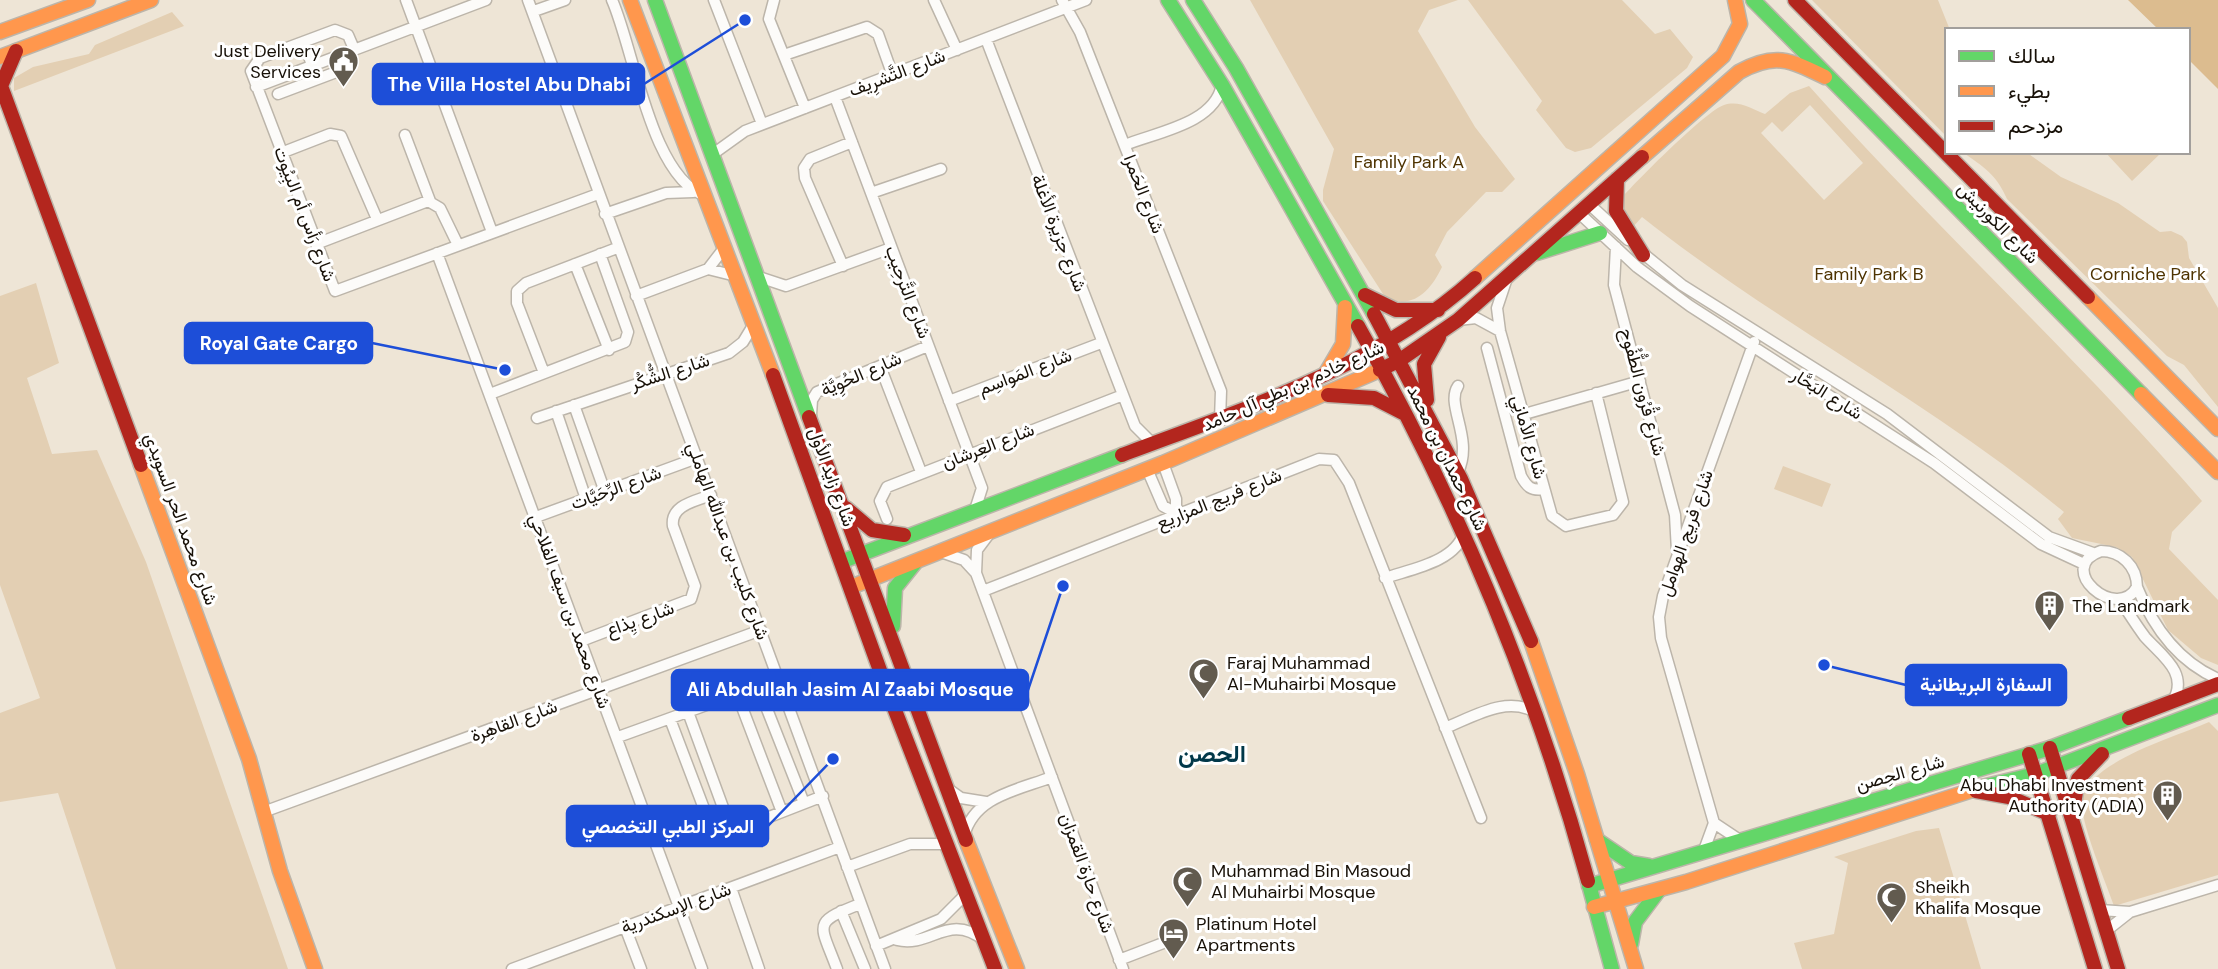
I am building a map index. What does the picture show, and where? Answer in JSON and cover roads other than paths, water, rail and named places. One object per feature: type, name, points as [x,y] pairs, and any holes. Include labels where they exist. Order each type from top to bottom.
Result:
[{"type":"main road","points":[[0,32],[68,4],[88,0]]},
{"type":"main road","points":[[0,57],[151,0]]},
{"type":"main road","name":"شارع زايد الأول","points":[[630,0],[699,194],[725,247],[965,895],[995,969]]},
{"type":"main road","name":"شارع زايد الأول","points":[[655,0],[811,415],[964,836],[1017,969]]},
{"type":"main road","name":"شارع حمدان بن محمد","points":[[1168,0],[1222,85],[1344,302],[1406,415],[1464,532],[1537,713],[1612,969]]},
{"type":"main road","name":"شارع حمدان بن محمد","points":[[1193,0],[1224,43],[1365,295],[1458,471],[1508,583],[1565,739],[1636,969]]},
{"type":"main road","name":"شارع خادم بن بطي آل حامد","points":[[843,561],[1220,420],[1321,378],[1390,342],[1440,309],[1723,56],[1740,24],[1735,0]]},
{"type":"main road","name":"شارع الكورنيش","points":[[1753,0],[2218,472]]},
{"type":"main road","name":"شارع الكورنيش","points":[[1795,0],[1945,152]]},
{"type":"main road","name":"شارع محمد الحر السويدي","points":[[16,51],[7,66],[1,85],[266,811],[280,871],[314,969]]},
{"type":"main road","points":[[1723,56],[1727,54],[1737,57],[1739,72]]},
{"type":"main road","name":"شارع خادم بن بطي آل حامد","points":[[851,587],[1163,463],[1400,360],[1444,332],[1739,72],[1760,60],[1776,57],[1830,79]]},
{"type":"main road","name":"شارع الكورنيش","points":[[1947,154],[2218,429]]},
{"type":"main road","points":[[1617,179],[1613,193],[1614,209],[1636,257]]},
{"type":"main road","points":[[1530,255],[1577,238],[1600,233]]},
{"type":"main road","points":[[1365,295],[1396,310],[1440,309]]},
{"type":"main road","points":[[1321,378],[1333,364],[1343,344],[1344,302]]},
{"type":"main road","points":[[1430,415],[1424,386],[1424,364],[1444,332]]},
{"type":"main road","points":[[1323,394],[1374,398],[1406,415]]},
{"type":"main road","points":[[843,504],[876,532],[891,536],[912,534]]},
{"type":"main road","points":[[893,638],[895,588],[920,558]]},
{"type":"main road","name":"شارع الحِصن","points":[[1589,886],[2050,748],[2218,681]]},
{"type":"main road","name":"شارع الحِصن","points":[[1594,907],[1659,890],[1972,790],[2056,768],[2215,708]]},
{"type":"main road","points":[[2073,820],[2078,779],[2111,747]]},
{"type":"main road","points":[[2050,748],[2118,969]]},
{"type":"main road","points":[[2029,754],[2095,969]]},
{"type":"main road","points":[[1972,790],[2009,797],[2049,814]]},
{"type":"main road","points":[[1597,840],[1630,863],[1654,867]]},
{"type":"main road","points":[[1630,949],[1635,922],[1659,890]]},
{"type":"street","points":[[406,0],[492,232]]},
{"type":"street","points":[[445,0],[449,13]]},
{"type":"street","points":[[354,49],[348,35],[340,30],[304,41],[255,62],[251,74],[256,87],[486,0]]},
{"type":"street","name":"شارع كليب بن عبدالله الهاملي","points":[[565,0],[531,4],[617,248],[823,796],[885,969]]},
{"type":"street","points":[[612,0],[651,120],[674,171],[699,194]]},
{"type":"street","points":[[714,0],[762,124]]},
{"type":"street","points":[[774,0],[769,19],[805,108]]},
{"type":"street","points":[[934,0],[957,50]]},
{"type":"street","name":"شارع التَّشرِيف","points":[[713,154],[734,135],[893,76],[1065,4],[1086,0]]},
{"type":"street","name":"شارع الحَمرا","points":[[1065,4],[1125,145],[1221,391],[1220,420]]},
{"type":"street","points":[[784,55],[860,27],[867,27],[878,34],[893,76]]},
{"type":"street","name":"شارع جزيرة الأغلة","points":[[986,39],[1135,426],[1134,452]]},
{"type":"street","points":[[304,41],[308,82]]},
{"type":"street","points":[[278,94],[339,71]]},
{"type":"street","points":[[1125,145],[1204,114],[1215,104],[1222,85]]},
{"type":"street","name":"شارع رَأس أم البِيُوت","points":[[256,87],[335,291],[598,194]]},
{"type":"street","name":"شارع التَّرحِيب","points":[[835,97],[982,488]]},
{"type":"street","points":[[281,153],[330,134],[341,136],[377,219]]},
{"type":"street","points":[[405,135],[430,201],[440,208],[458,246]]},
{"type":"street","points":[[843,266],[805,178],[804,168],[810,159],[852,142]]},
{"type":"street","points":[[871,193],[941,169]]},
{"type":"street","points":[[666,193],[673,181],[674,171]]},
{"type":"street","points":[[605,214],[666,193],[699,194]]},
{"type":"street","points":[[316,244],[430,201]]},
{"type":"street","name":"شارع البَحَّار","points":[[1584,209],[1600,233],[1616,247],[1682,285],[1894,419],[2049,537],[2093,553]]},
{"type":"street","name":"شارع البَحَّار","points":[[1584,209],[1668,291],[1883,428],[1987,501],[2041,544],[2084,564]]},
{"type":"street","points":[[636,296],[708,269],[725,247]]},
{"type":"street","name":"شارع قُرُون الطُّفُوح","points":[[1616,247],[1614,285],[1675,514],[1678,556]]},
{"type":"street","points":[[544,373],[517,303],[517,290],[526,283],[617,248]]},
{"type":"street","points":[[759,277],[786,286],[891,248]]},
{"type":"street","name":"شارع محمد بن سيف الفلاحي","points":[[438,253],[702,969]]},
{"type":"street","points":[[490,394],[622,345],[628,332],[600,254]]},
{"type":"street","points":[[1614,269],[1636,257]]},
{"type":"street","points":[[575,264],[609,350]]},
{"type":"street","points":[[708,269],[736,276]]},
{"type":"street","name":"شارع الأمانِي","points":[[1508,275],[1497,308],[1500,331],[1521,415],[1552,516],[1566,526],[1613,515],[1621,507],[1623,496],[1597,393]]},
{"type":"street","points":[[1458,320],[1476,318],[1500,331]]},
{"type":"street","name":"شارع الشُّكُر","points":[[537,418],[729,353],[743,342],[754,324]]},
{"type":"street","name":"شارع فريج الهوامل","points":[[1714,822],[1661,638],[1660,606],[1745,367],[1764,337]]},
{"type":"street","name":"شارع المَواسِم","points":[[949,401],[1101,342]]},
{"type":"street","name":"شارع الحُوِيَّة","points":[[811,415],[812,400],[817,392],[928,346]]},
{"type":"street","points":[[1487,348],[1503,402]]},
{"type":"street","name":"شارع العِرشان","points":[[880,366],[920,472],[1123,394]]},
{"type":"street","points":[[1521,415],[1640,381]]},
{"type":"street","name":"شارع الأمانِي","points":[[1514,385],[1503,402],[1521,476],[1527,487],[1535,491],[1544,489]]},
{"type":"street","points":[[1458,386],[1454,400],[1465,450],[1458,471]]},
{"type":"street","name":"شارع الحَمرا","points":[[1221,391],[1242,411]]},
{"type":"street","points":[[575,405],[605,492]]},
{"type":"street","points":[[556,411],[586,499]]},
{"type":"street","points":[[1883,428],[1890,426],[1894,419]]},
{"type":"street","name":"شارع جزيرة الأغلة","points":[[1135,426],[1153,444]]},
{"type":"street","name":"شارع فريج المزاريع","points":[[983,591],[1324,457],[1335,460],[1342,468],[1480,818]]},
{"type":"street","name":"شارع الرِّحَيَّات","points":[[536,517],[697,458]]},
{"type":"street","points":[[1147,469],[1163,506],[1176,513],[1176,499],[1163,463]]},
{"type":"street","points":[[887,519],[880,501],[884,490],[920,472]]},
{"type":"street","points":[[975,510],[982,488],[1004,499]]},
{"type":"street","name":"شارع يِذاع","points":[[582,640],[691,599],[695,586],[672,523],[673,516],[678,509],[711,495]]},
{"type":"street","points":[[1675,514],[1680,521],[1689,522]]},
{"type":"street","points":[[976,573],[977,550],[992,532]]},
{"type":"street","points":[[1385,578],[1450,553],[1459,544],[1464,532]]},
{"type":"street","points":[[2173,701],[2178,690],[2176,672],[2144,635],[2120,600],[2095,589],[2083,574],[2084,564],[2093,553],[2109,551],[2124,559],[2133,568],[2137,587],[2157,630],[2183,657],[2218,681]]},
{"type":"street","points":[[940,552],[964,560],[976,573]]},
{"type":"street","name":"شارع حارة القمزان","points":[[976,573],[1121,965]]},
{"type":"street","points":[[2120,600],[2130,596],[2137,587]]},
{"type":"street","name":"شارع القاهِرة","points":[[266,811],[761,631]]},
{"type":"street","points":[[618,737],[739,693],[754,692],[763,699],[804,803]]},
{"type":"street","points":[[739,693],[782,812]]},
{"type":"street","points":[[1445,727],[1503,706],[1521,705],[1537,713]]},
{"type":"street","points":[[688,712],[729,833]]},
{"type":"street","points":[[670,719],[712,830],[717,835],[729,833],[823,796]]},
{"type":"street","points":[[964,836],[972,817],[986,802],[1052,777]]},
{"type":"street","points":[[947,788],[961,798],[986,802]]},
{"type":"street","points":[[1703,853],[1714,822],[1741,841]]},
{"type":"street","points":[[847,867],[910,844],[946,844]]},
{"type":"street","name":"شارع الإسكندرية","points":[[512,969],[525,967],[840,847]]},
{"type":"street","points":[[2100,910],[2130,912],[2218,885]]},
{"type":"street","points":[[731,888],[759,969]]},
{"type":"street","points":[[876,946],[897,940],[948,915],[965,895]]},
{"type":"street","points":[[837,969],[822,926],[828,917],[860,904]]},
{"type":"street","points":[[841,911],[865,969]]},
{"type":"street","points":[[2106,931],[2130,912]]},
{"type":"street","points":[[625,927],[641,969]]},
{"type":"street","points":[[897,940],[911,942],[944,930],[959,928],[985,941]]},
{"type":"street","points":[[1121,965],[1171,940]]},
{"type":"place","name":"The Villa Hostel Abu Dhabi","points":[[745,20]]},
{"type":"place","name":"Just Delivery Services","points":[[344,88]]},
{"type":"place","name":"Royal Gate Cargo","points":[[505,370]]},
{"type":"place","name":"Ali Abdullah Jasim Al Zaabi Mosque","points":[[1063,586]]},
{"type":"place","name":"The Landmark","points":[[2049,633]]},
{"type":"place","name":"السفارة البريطانية","points":[[1824,665]]},
{"type":"place","name":"Faraj Muhammad Al-Muhairbi Mosque","points":[[1204,700]]},
{"type":"place","name":"المركز الطبي التخصصي","points":[[833,759]]},
{"type":"place","name":"Abu Dhabi Investment Authority (ADIA)","points":[[2167,822]]},
{"type":"place","name":"Muhammad Bin Masoud Al Muhairbi Mosque","points":[[1188,908]]},
{"type":"place","name":"Sheikh Khalifa Mosque","points":[[1892,924]]},
{"type":"place","name":"Platinum Hotel Apartments","points":[[1173,961]]},
{"type":"district","name":"الحصن","points":[[1212,753]]},
{"type":"park label","name":"Family Park A","points":[[1409,162]]},
{"type":"park label","name":"Family Park B","points":[[1869,274]]},
{"type":"park label","name":"Corniche Park","points":[[2148,274]]}]
